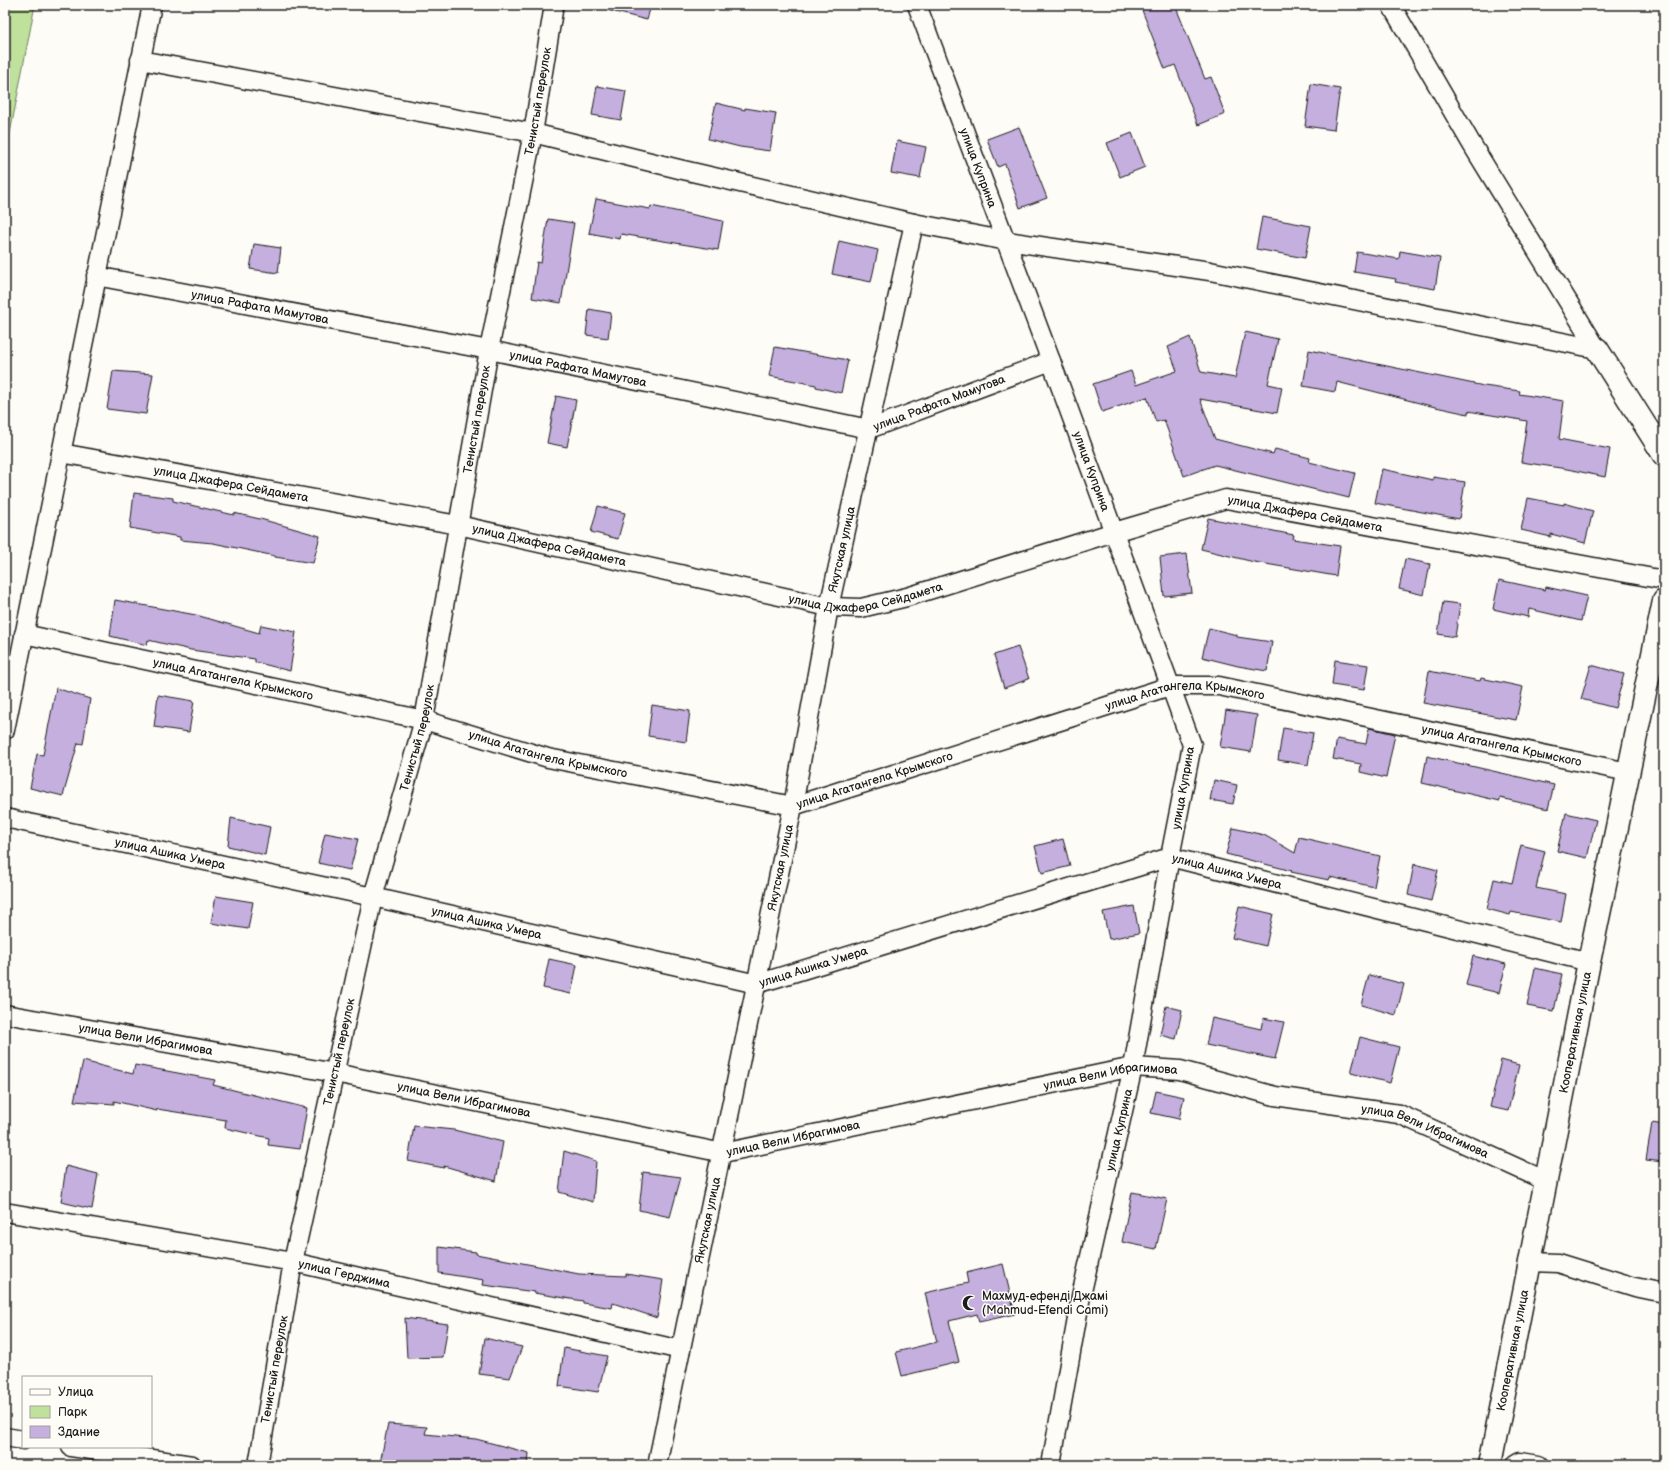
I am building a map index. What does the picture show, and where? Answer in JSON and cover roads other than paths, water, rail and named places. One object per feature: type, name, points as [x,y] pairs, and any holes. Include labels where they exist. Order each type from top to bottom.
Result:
[{"type":"street","points":[[5,730],[152,5]]},
{"type":"street","name":"Тенистый переулок","points":[[258,1465],[293,1262],[373,897],[424,720],[489,350],[533,133],[554,5]]},
{"type":"street","name":"улица Куприна","points":[[917,5],[1007,241],[1192,745],[1170,857],[1134,1067],[1081,1296],[1051,1465]]},
{"type":"street","points":[[1391,5],[1471,143],[1597,349],[1664,455]]},
{"type":"street","points":[[140,60],[533,133],[679,169],[914,223],[1007,241],[1210,271],[1597,349]]},
{"type":"street","name":"Якутская улица","points":[[657,1465],[723,1153],[793,806],[829,607],[914,223]]},
{"type":"street","name":"улица Рафата Мамутова","points":[[96,276],[489,350],[869,429],[1051,361]]},
{"type":"street","name":"улица Джафера Сейдамета","points":[[61,453],[458,525],[829,607],[861,608],[907,597],[1114,532],[1226,499],[1664,580]]},
{"type":"street","name":"Кооперативная улица","points":[[1490,1465],[1589,962],[1664,601]]},
{"type":"street","name":"улица Агатангела Крымского","points":[[24,634],[424,720],[548,758],[793,806],[1170,686],[1218,686],[1628,772]]},
{"type":"street","name":"улица Ашика Умера","points":[[5,818],[373,897],[756,984],[1170,857],[1589,962]]},
{"type":"street","name":"улица Вели Ибрагимова","points":[[5,1014],[335,1073],[723,1153],[1134,1067],[1180,1070],[1275,1096],[1398,1114],[1546,1180]]},
{"type":"street","name":"улица Герджима","points":[[5,1212],[293,1262],[681,1350]]},
{"type":"street","points":[[1530,1262],[1558,1263],[1635,1287],[1664,1293]]},
{"type":"street","points":[[5,1437],[22,1440]]},
{"type":"street","points":[[77,1448],[192,1465]]},
{"type":"street","points":[[1516,1465],[1521,1462],[1539,1465]]},
{"type":"place","name":"Махмуд-ефенді Джамі (Mahmud-Efendi Cami)","points":[[970,1303]]}]
